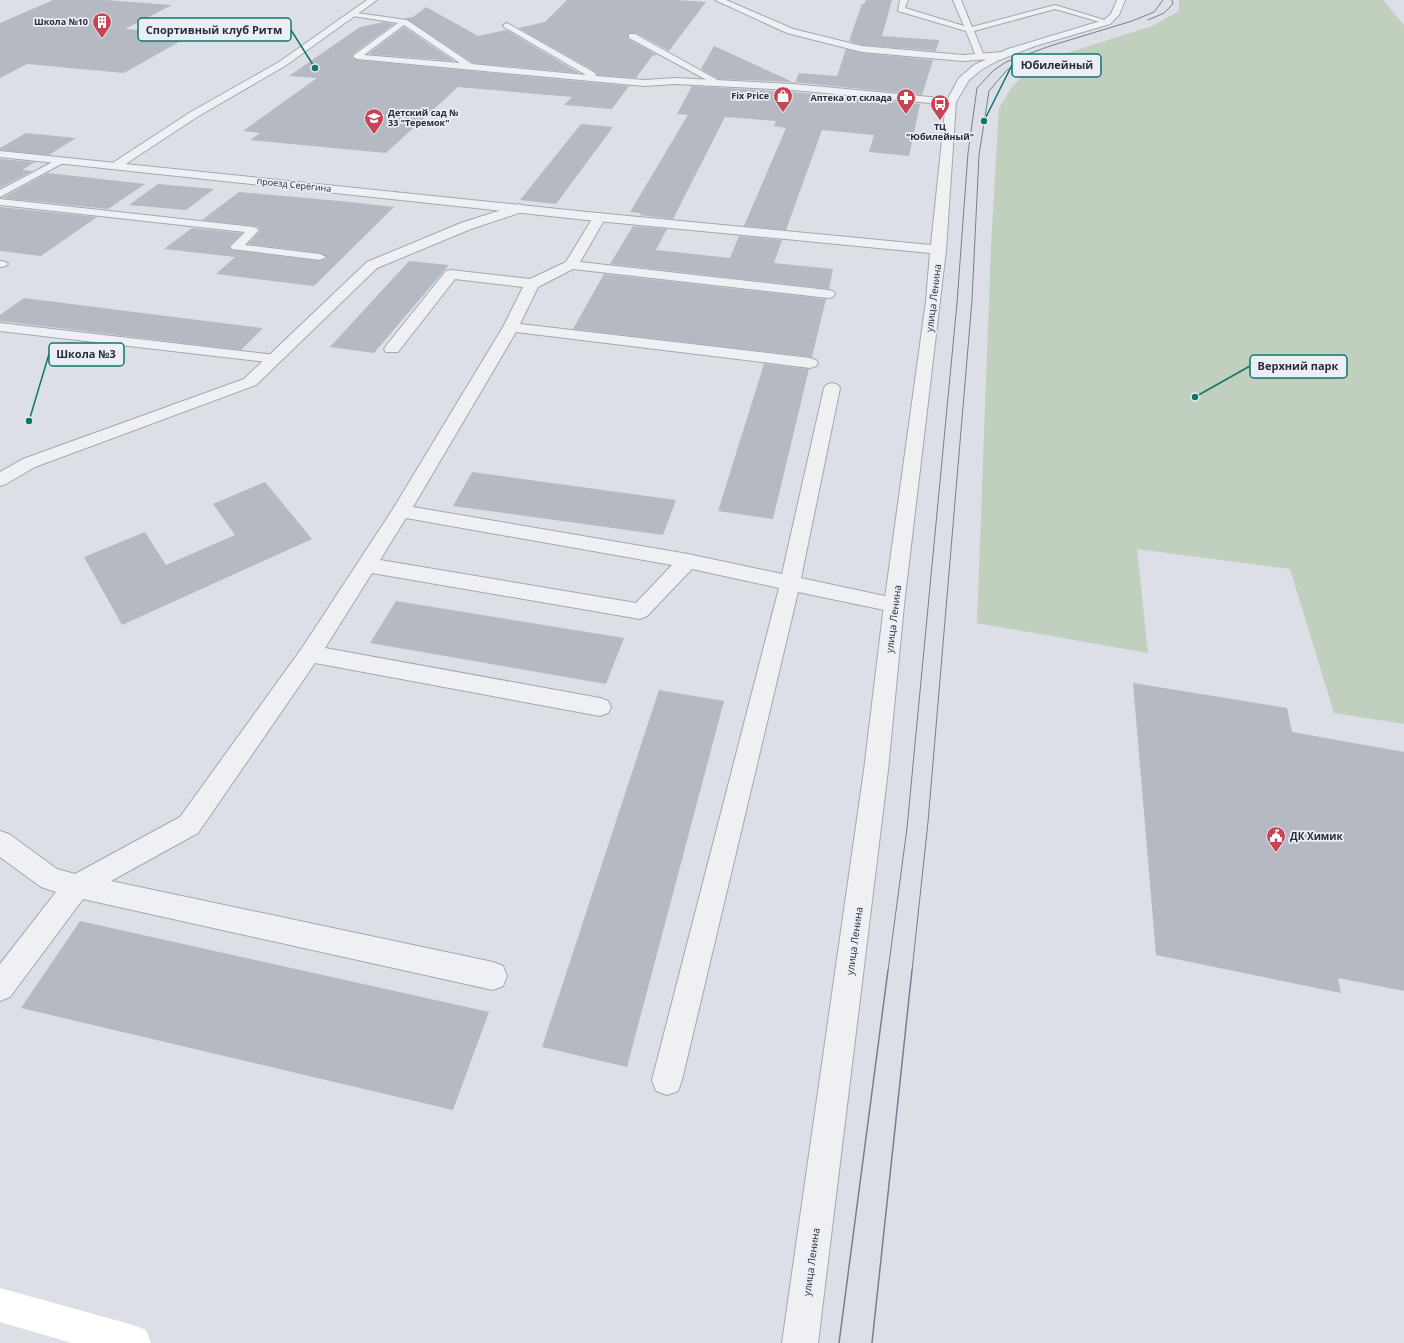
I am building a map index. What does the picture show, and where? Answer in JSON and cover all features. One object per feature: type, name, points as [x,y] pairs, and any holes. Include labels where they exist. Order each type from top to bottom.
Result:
[{"type":"main road","points":[[0,1305],[133,1343]]},
{"type":"street","points":[[114,166],[193,115],[282,64],[373,0]]},
{"type":"street","points":[[726,1],[790,31],[862,48],[963,58],[1003,55]]},
{"type":"street","points":[[1107,22],[1115,15],[1119,1]]},
{"type":"street","name":"улица Ленина","points":[[800,1343],[876,770],[894,606],[939,250],[951,102],[964,79],[980,65],[1032,44],[1107,22]]},
{"type":"street","points":[[644,83],[676,80],[793,87],[951,102]]},
{"type":"street","name":"проезд Серёгина","points":[[0,154],[593,216],[939,250]]},
{"type":"street","points":[[0,480],[29,463],[250,382],[372,265],[466,226],[520,208]]},
{"type":"street","points":[[571,265],[593,216]]},
{"type":"street","points":[[392,349],[451,274],[532,284],[571,265],[828,294]]},
{"type":"street","points":[[0,987],[77,886],[190,825],[310,654],[367,565],[511,327],[532,284]]},
{"type":"street","points":[[511,327],[810,363]]},
{"type":"street","points":[[667,1080],[790,584],[832,388]]},
{"type":"street","points":[[401,511],[688,561],[894,606]]},
{"type":"street","points":[[367,565],[640,611],[688,561]]},
{"type":"street","points":[[310,654],[600,707]]},
{"type":"street","points":[[0,842],[50,879],[493,976]]},
{"type":"lane","points":[[904,0],[901,9],[970,30],[1055,7],[1107,22]]},
{"type":"lane","points":[[957,0],[980,56]]},
{"type":"lane","points":[[353,14],[404,22],[471,66]]},
{"type":"lane","points":[[404,22],[357,57],[471,66],[644,83]]},
{"type":"lane","points":[[507,25],[598,78]]},
{"type":"lane","points":[[632,36],[719,83]]},
{"type":"lane","points":[[0,194],[60,161]]},
{"type":"lane","points":[[0,202],[254,230],[236,246],[320,257]]},
{"type":"lane","points":[[0,327],[275,358]]},
{"type":"green space","points":[[1179,0],[1383,0],[1404,25],[1404,724],[1334,713],[1290,569],[1137,549],[1148,653],[977,623],[991,245],[999,108],[1012,87],[1031,68],[1067,53],[1152,26],[1179,11]]},
{"type":"building","points":[[53,0],[105,0],[172,5],[125,29],[193,34],[124,73],[27,64],[0,78],[0,23]]},
{"type":"building","points":[[567,0],[676,0],[706,2],[669,51],[636,33],[628,33],[628,39],[657,55],[652,56],[636,78],[597,75],[596,72],[518,28],[545,22]]},
{"type":"building","points":[[866,0],[892,0],[882,36],[939,40],[936,51],[862,45],[849,41],[862,4],[864,4]]},
{"type":"building","points":[[426,7],[478,36],[506,30],[579,73],[473,63],[405,18],[413,17]]},
{"type":"building","points":[[384,22],[394,24],[353,54],[352,58],[357,60],[629,86],[612,109],[564,105],[572,97],[458,87],[386,153],[250,140],[260,133],[243,131],[317,78],[289,76],[360,27]]},
{"type":"building","points":[[404,27],[454,61],[368,54]]},
{"type":"building","points":[[714,46],[793,82],[718,79],[701,69]]},
{"type":"building","points":[[846,49],[862,53],[933,60],[922,95],[795,82],[799,73],[837,76]]},
{"type":"building","points":[[692,86],[793,92],[920,104],[909,156],[869,152],[874,135],[822,130],[786,230],[744,226],[786,128],[774,126],[776,121],[725,117],[673,219],[639,215],[641,213],[630,212],[688,115],[677,114]]},
{"type":"building","points":[[581,124],[613,127],[556,204],[520,200]]},
{"type":"building","points":[[26,133],[76,138],[49,155],[0,150],[0,148]]},
{"type":"building","points":[[0,159],[35,162],[22,170],[32,171],[0,188]]},
{"type":"building","points":[[48,173],[145,184],[108,209],[2,198]]},
{"type":"building","points":[[158,184],[214,189],[186,210],[129,205]]},
{"type":"building","points":[[239,192],[394,207],[314,286],[216,274],[235,257],[164,249],[192,228],[242,233],[229,246],[232,250],[320,261],[327,258],[320,253],[248,244],[260,231],[260,229],[255,226],[202,220]]},
{"type":"building","points":[[0,207],[97,217],[41,256],[0,251]]},
{"type":"building","points":[[633,226],[667,229],[656,250],[730,258],[739,236],[782,240],[774,263],[833,269],[829,289],[610,264]]},
{"type":"building","points":[[409,261],[449,265],[374,353],[330,347]]},
{"type":"building","points":[[604,274],[826,299],[812,357],[573,329]]},
{"type":"building","points":[[24,298],[263,328],[241,350],[0,321],[0,315]]},
{"type":"building","points":[[764,364],[809,369],[773,519],[718,511]]},
{"type":"building","points":[[472,472],[676,500],[663,535],[453,506]]},
{"type":"building","points":[[265,482],[312,539],[122,625],[84,557],[145,532],[166,565],[235,535],[213,504]]},
{"type":"building","points":[[396,601],[624,638],[606,684],[370,643]]},
{"type":"building","name":"ДК Химик","points":[[1133,683],[1287,708],[1292,732],[1404,752],[1404,991],[1338,978],[1341,993],[1156,955]]},
{"type":"building","points":[[659,690],[724,701],[627,1067],[542,1047]]},
{"type":"building","points":[[80,921],[489,1012],[453,1110],[21,1008]]},
{"type":"tram line","points":[[888,971],[907,828],[957,303],[968,153],[977,88],[994,70],[1006,62],[1050,46],[1132,21],[1154,12],[1163,0]]},
{"type":"tram line","points":[[1148,20],[1164,13],[1173,4],[1172,0]]},
{"type":"tram line","points":[[912,971],[928,822],[972,300],[979,155],[989,91],[1007,70],[1023,61]]},
{"type":"tram line","points":[[839,1343],[888,970]]},
{"type":"tram line","points":[[872,1343],[912,970]]},
{"type":"place","name":"Школа №10","points":[[102,39]]},
{"type":"place","name":"Спортивный клуб Ритм","points":[[315,68]]},
{"type":"place","name":"Fix Price","points":[[783,113]]},
{"type":"place","name":"Аптека от склада","points":[[906,115]]},
{"type":"place","name":"ТЦ \"Юбилейный\"","points":[[940,121]]},
{"type":"place","name":"Юбилейный","points":[[984,121]]},
{"type":"place","name":"Детский сад № 33 \"Теремок\"","points":[[374,135]]},
{"type":"place","name":"Верхний парк","points":[[1195,397]]},
{"type":"place","name":"Школа №3","points":[[29,421]]},
{"type":"place","name":"ДК Химик","points":[[1276,853]]}]
